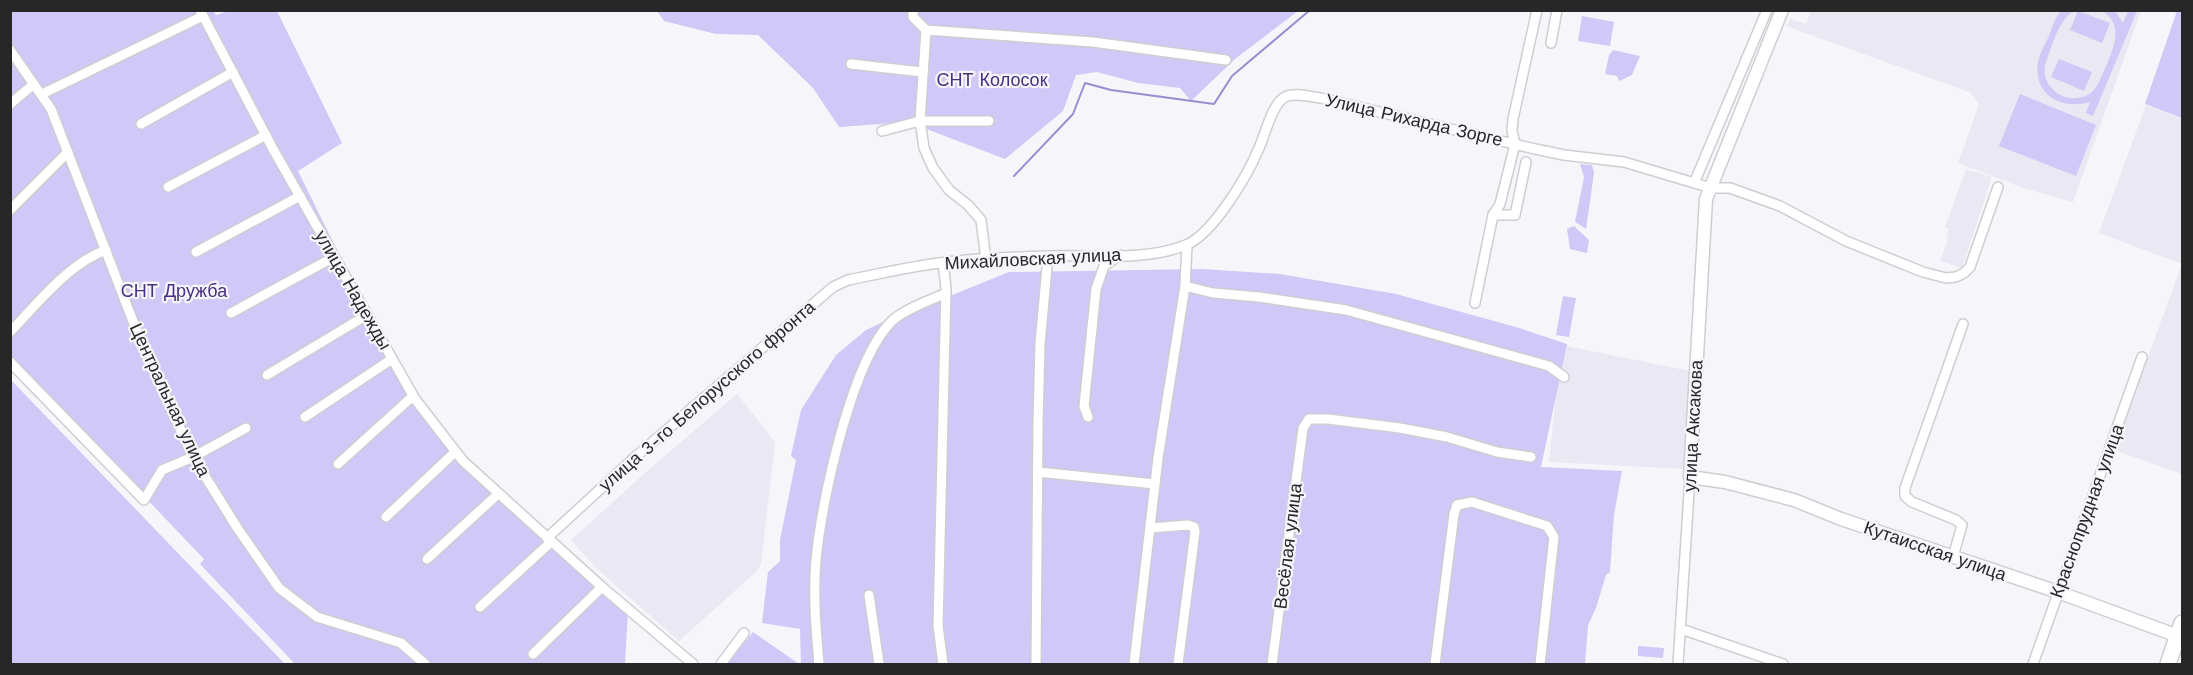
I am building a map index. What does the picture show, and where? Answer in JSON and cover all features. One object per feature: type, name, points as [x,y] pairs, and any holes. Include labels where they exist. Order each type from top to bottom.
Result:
[{"type":"main road","points":[[2168,664],[2180,629]]},
{"type":"street","points":[[914,10],[913,17],[926,30],[1093,42],[1226,60]]},
{"type":"street","points":[[1475,303],[1493,215],[1500,204],[1515,144],[1512,131],[1513,119],[1537,10]]},
{"type":"street","points":[[1551,43],[1557,10]]},
{"type":"street","points":[[1695,181],[1767,10]]},
{"type":"street","name":"улица Аксакова","points":[[1678,664],[1706,199],[1782,10]]},
{"type":"street","points":[[42,94],[201,13]]},
{"type":"street","name":"улица Надежды","points":[[201,13],[266,135],[413,396],[455,452],[549,540],[693,664]]},
{"type":"street","points":[[926,30],[920,121],[924,148],[933,168],[949,190],[968,205],[981,220],[986,260]]},
{"type":"street","name":"Центральная улица","points":[[10,50],[51,109],[141,342],[193,457],[238,529],[279,588],[317,616],[401,643],[425,664]]},
{"type":"street","points":[[851,64],[922,72]]},
{"type":"street","points":[[141,123],[233,72]]},
{"type":"street","points":[[10,104],[34,84]]},
{"type":"street","name":"Улица Рихарда Зорге","points":[[1187,245],[1200,237],[1232,198],[1258,151],[1276,105],[1286,97],[1295,95],[1564,155],[1624,162],[1695,181],[1712,188]]},
{"type":"street","points":[[882,131],[920,121],[989,121]]},
{"type":"street","points":[[168,187],[266,135]]},
{"type":"street","points":[[10,210],[68,152]]},
{"type":"street","points":[[1493,215],[1515,215],[1526,162]]},
{"type":"street","points":[[1712,188],[1730,188],[1780,206],[1846,240],[1923,272],[1946,278],[1956,277],[1970,267],[1998,187]]},
{"type":"street","points":[[196,252],[300,196]]},
{"type":"street","points":[[1134,664],[1155,484],[1185,286],[1187,245]]},
{"type":"street","name":"Михайловская улица","points":[[878,274],[943,263],[1161,252],[1187,245]]},
{"type":"street","points":[[10,332],[47,293],[89,255],[106,249]]},
{"type":"street","points":[[1088,417],[1084,406],[1096,289],[1104,266],[1120,255]]},
{"type":"street","points":[[1036,664],[1040,344],[1048,256]]},
{"type":"street","points":[[231,313],[334,257]]},
{"type":"street","points":[[943,263],[946,293],[938,626],[943,664]]},
{"type":"street","name":"улица 3-го Белорусского фронта","points":[[480,608],[634,458],[832,287],[848,280],[878,274]]},
{"type":"street","points":[[1185,286],[1214,293],[1346,310],[1549,366],[1564,377]]},
{"type":"street","points":[[819,664],[816,560],[831,474],[860,372],[875,343],[894,320],[946,293]]},
{"type":"street","points":[[267,375],[367,315]]},
{"type":"street","points":[[1953,557],[1962,525],[1956,520],[1912,502],[1905,496],[1905,488],[1963,324]]},
{"type":"street","name":"Краснопрудная улица","points":[[2033,664],[2142,357]]},
{"type":"street","points":[[305,417],[392,359]]},
{"type":"street","points":[[10,362],[144,500],[162,470],[193,457],[246,428]]},
{"type":"street","points":[[338,464],[413,396]]},
{"type":"street","name":"Весёлая улица","points":[[1272,664],[1303,428],[1309,419],[1390,426],[1447,437],[1497,452],[1531,457]]},
{"type":"street","points":[[386,517],[455,452]]},
{"type":"street","points":[[1038,472],[1155,484]]},
{"type":"street","name":"Кутаисская улица","points":[[1690,477],[1725,482],[1794,500],[1840,519],[1953,557],[2180,629]]},
{"type":"street","points":[[427,559],[498,494]]},
{"type":"street","points":[[1435,664],[1454,514],[1457,505],[1472,502],[1547,526],[1554,537],[1540,664]]},
{"type":"street","points":[[1150,528],[1188,525],[1194,527],[1178,664]]},
{"type":"street","points":[[533,654],[602,587]]},
{"type":"street","points":[[869,595],[879,664]]},
{"type":"street","points":[[1681,629],[1783,664]]},
{"type":"street","points":[[721,664],[744,633]]},
{"type":"shaded area","points":[[1805,10],[2141,11],[2073,202],[2023,188],[1958,163],[1979,104],[1969,92],[1786,26],[1791,19],[1806,24],[1810,13]]},
{"type":"shaded area","points":[[2146,105],[2182,119],[2182,264],[2099,233]]},
{"type":"shaded area","points":[[1966,169],[1992,177],[1962,268],[1940,261],[1948,239],[1946,239],[1949,229],[1945,227]]},
{"type":"shaded area","points":[[2182,264],[2182,474],[2114,450]]},
{"type":"shaded area","points":[[1561,345],[1690,371],[1684,469],[1549,462]]},
{"type":"shaded area","points":[[737,394],[775,442],[761,565],[679,641],[595,567],[571,540]]},
{"type":"green space","name":"СНТ Дружба","points":[[213,10],[216,15],[229,11],[277,11],[342,143],[298,171],[392,362],[465,455],[628,610],[625,664],[295,664],[200,564],[204,559],[11,357],[11,11]]},
{"type":"green space","points":[[2062,10],[2073,11],[2064,20],[2057,33],[2046,62],[2045,73],[2046,80],[2054,90],[2069,98],[2080,98],[2093,91],[2111,54],[2115,38],[2114,24],[2103,11],[2115,11],[2123,23],[2128,11],[2137,11],[2093,116],[2086,113],[2090,102],[2069,104],[2060,102],[2045,92],[2040,84],[2038,62],[2054,22]]},
{"type":"green space","name":"СНТ Колосок","points":[[657,11],[1298,11],[1235,59],[1191,101],[1180,88],[1138,83],[1097,72],[1076,75],[1063,111],[1005,159],[908,122],[839,127],[813,88],[758,35],[716,34],[664,21]]},
{"type":"green space","points":[[2078,11],[2110,23],[2102,43],[2070,30]]},
{"type":"green space","points":[[2177,11],[2182,11],[2182,118],[2145,104]]},
{"type":"green space","points":[[1582,16],[1614,22],[1610,46],[1578,41]]},
{"type":"green space","points":[[1613,50],[1640,56],[1632,75],[1619,81],[1617,76],[1605,74],[1609,55]]},
{"type":"green space","points":[[2059,59],[2092,72],[2084,91],[2051,77]]},
{"type":"green space","points":[[2020,94],[2096,125],[2076,176],[1999,146]]},
{"type":"green space","points":[[1580,164],[1592,165],[1594,173],[1586,229],[1575,222],[1584,177]]},
{"type":"green space","points":[[1574,226],[1589,240],[1587,253],[1570,249],[1567,229]]},
{"type":"green space","points":[[1201,269],[1280,274],[1396,294],[1516,327],[1567,344],[1541,467],[1622,471],[1614,515],[1610,572],[1606,575],[1588,625],[1585,664],[801,664],[800,629],[762,623],[768,572],[780,561],[780,540],[796,460],[791,456],[801,410],[836,355],[866,330],[883,322],[905,317],[1009,272]]},
{"type":"green space","points":[[1563,296],[1576,298],[1569,337],[1556,335]]},
{"type":"green space","points":[[11,380],[285,664],[11,664]]},
{"type":"green space","points":[[753,632],[799,664],[727,664]]},
{"type":"green space","points":[[1638,646],[1664,648],[1663,658],[1638,656]]},
{"type":"waterway","points":[[1014,176],[1073,114],[1085,83],[1111,90],[1214,104],[1232,76],[1310,10]]}]
